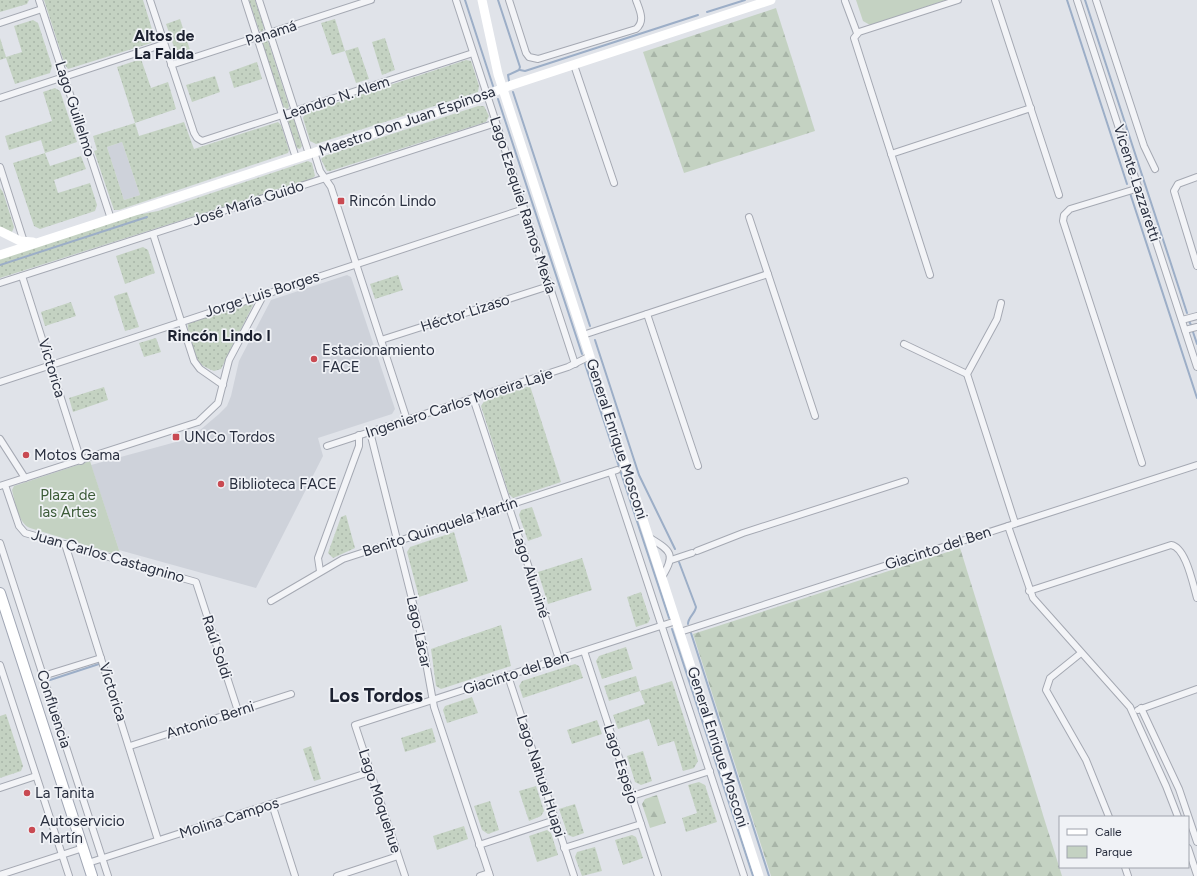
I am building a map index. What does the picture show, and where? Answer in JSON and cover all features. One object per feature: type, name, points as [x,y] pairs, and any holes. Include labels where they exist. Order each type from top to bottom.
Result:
[{"type":"main road","points":[[0,593],[92,876]]},
{"type":"street","name":"Lago Guillelmo","points":[[39,0],[111,219]]},
{"type":"street","points":[[150,0],[172,65]]},
{"type":"street","points":[[244,0],[296,158]]},
{"type":"street","points":[[259,0],[296,112],[320,171],[331,186],[407,420]]},
{"type":"street","name":"Panamá","points":[[172,65],[371,0]]},
{"type":"street","name":"Lago Ezequiel Ramos Mexía","points":[[456,0],[575,364]]},
{"type":"street","name":"General Enrique Mosconi","points":[[482,0],[503,88],[760,876]]},
{"type":"street","points":[[508,0],[526,53],[529,57],[538,59],[636,29],[641,24],[642,18],[636,0]]},
{"type":"street","name":"Maestro Don Juan Espinosa","points":[[0,255],[771,0]]},
{"type":"street","points":[[845,0],[857,33]]},
{"type":"street","points":[[930,275],[854,43],[854,36],[857,33],[958,0]]},
{"type":"street","points":[[995,0],[1059,195]]},
{"type":"street","name":"Vicente Lazzaretti","points":[[1077,0],[1197,367]]},
{"type":"street","points":[[1096,0],[1144,146],[1154,169]]},
{"type":"street","points":[[0,23],[42,9]]},
{"type":"street","points":[[0,98],[164,44]]},
{"type":"street","name":"Leandro N. Alem","points":[[172,65],[194,133],[199,140],[205,141],[473,53]]},
{"type":"street","points":[[574,65],[614,183]]},
{"type":"street","points":[[890,154],[1030,108]]},
{"type":"street","name":"José María Guido","points":[[0,283],[496,123]]},
{"type":"street","points":[[0,167],[2,181],[24,242]]},
{"type":"street","points":[[1197,176],[1178,184],[1174,191],[1197,266]]},
{"type":"street","points":[[1139,188],[1070,209],[1064,215],[1063,221],[1142,463]]},
{"type":"street","name":"Jorge Luis Borges","points":[[0,382],[524,209]]},
{"type":"street","points":[[749,218],[816,416]]},
{"type":"street","name":"Maestro Don Juan Espinosa","points":[[0,231],[24,242],[42,241]]},
{"type":"street","points":[[153,234],[197,366],[223,385]]},
{"type":"street","points":[[583,335],[768,274]]},
{"type":"street","name":"Victorica","points":[[22,276],[81,461]]},
{"type":"street","name":"Héctor Lizaso","points":[[381,340],[550,286]]},
{"type":"street","points":[[1,485],[195,424],[217,405],[230,360],[264,294]]},
{"type":"street","points":[[1001,303],[997,319],[967,374],[1015,524]]},
{"type":"street","points":[[647,314],[698,466]]},
{"type":"street","points":[[1182,320],[1197,316]]},
{"type":"street","points":[[1186,330],[1197,327]]},
{"type":"street","points":[[904,344],[967,374]]},
{"type":"street","name":"Ingeniero Carlos Moreira Laje","points":[[327,446],[575,364],[590,356]]},
{"type":"street","name":"Lago Aluminé","points":[[472,398],[559,659]]},
{"type":"street","name":"Lago Lácar","points":[[370,432],[421,635],[432,700],[489,875]]},
{"type":"street","points":[[320,571],[318,558],[359,446],[359,436]]},
{"type":"street","points":[[0,439],[25,478]]},
{"type":"street","name":"Giacinto del Ben","points":[[680,632],[1197,465]]},
{"type":"street","name":"Benito Quinquela Martín","points":[[271,601],[320,571],[343,559],[614,471],[662,626]]},
{"type":"street","points":[[662,577],[671,560],[743,533],[905,481]]},
{"type":"street","name":"Juan Carlos Castagnino","points":[[1,485],[21,530],[196,582]]},
{"type":"street","points":[[1008,526],[1030,591],[1037,605],[1081,652],[1132,711],[1178,816]]},
{"type":"street","points":[[650,538],[667,550],[671,560]]},
{"type":"street","name":"Confluencia","points":[[0,543],[108,876]]},
{"type":"street","name":"Victorica","points":[[65,544],[130,746],[158,840]]},
{"type":"street","points":[[1030,591],[1171,545],[1176,546],[1182,552],[1197,598]]},
{"type":"street","name":"Raúl Soldi","points":[[196,582],[238,711]]},
{"type":"street","name":"Giacinto del Ben","points":[[355,726],[676,621]]},
{"type":"street","points":[[662,626],[744,876]]},
{"type":"street","name":"Lago Espejo","points":[[584,651],[658,876]]},
{"type":"street","points":[[1081,652],[1050,678],[1046,690],[1088,765],[1109,816]]},
{"type":"street","points":[[43,676],[102,658]]},
{"type":"street","points":[[0,665],[69,876]]},
{"type":"street","name":"Lago Nahuel Huapi","points":[[508,676],[574,876]]},
{"type":"street","points":[[1132,711],[1197,689]]},
{"type":"street","name":"Antonio Berni","points":[[130,746],[291,694]]},
{"type":"street","points":[[1141,708],[1179,789],[1188,816]]},
{"type":"street","name":"Lago Moquehue","points":[[355,726],[405,876]]},
{"type":"street","points":[[632,796],[710,771]]},
{"type":"street","name":"Molina Campos","points":[[88,863],[370,772]]},
{"type":"street","points":[[0,788],[36,776]]},
{"type":"street","points":[[272,804],[295,876]]},
{"type":"street","points":[[1189,818],[1197,842]]},
{"type":"street","points":[[480,845],[555,820]]},
{"type":"street","points":[[564,848],[641,824]]},
{"type":"street","points":[[0,875],[83,848]]},
{"type":"street","points":[[1189,851],[1197,875]]},
{"type":"street","points":[[337,876],[398,856]]},
{"type":"street","points":[[480,876],[489,875]]},
{"type":"shaded area","points":[[122,142],[140,195],[124,200],[107,147]]},
{"type":"shaded area","points":[[347,275],[351,277],[395,409],[392,414],[318,438],[323,456],[256,588],[119,550],[91,465],[187,439],[193,436],[227,406],[231,396],[239,361],[271,300]]},
{"type":"green space","points":[[0,0],[29,0],[27,4],[0,12]]},
{"type":"green space","points":[[44,0],[143,0],[155,39],[151,43],[68,69],[65,65]]},
{"type":"green space","points":[[249,0],[255,0],[264,28],[262,32],[259,30]]},
{"type":"green space","points":[[856,0],[946,0],[870,25],[863,21]]},
{"type":"green space","points":[[776,8],[815,131],[684,173],[643,52]]},
{"type":"green space","points":[[180,19],[190,50],[180,53],[175,50],[166,24]]},
{"type":"green space","points":[[335,19],[345,51],[332,55],[321,23]]},
{"type":"green space","points":[[33,20],[38,23],[52,66],[50,73],[15,84],[6,58],[0,60],[0,38],[6,57],[22,52],[14,26]]},
{"type":"green space","points":[[385,38],[395,70],[382,75],[372,42]]},
{"type":"green space","points":[[264,39],[268,41],[289,106],[288,109],[284,108],[262,42]]},
{"type":"green space","points":[[358,47],[369,79],[356,83],[345,51]]},
{"type":"green space","points":[[141,59],[151,88],[168,82],[176,109],[135,123],[117,67]]},
{"type":"green space","points":[[466,60],[471,61],[479,86],[478,92],[316,144],[310,141],[303,118],[305,113]]},
{"type":"green space","points":[[257,62],[262,79],[234,88],[229,72]]},
{"type":"green space","points":[[215,76],[220,92],[192,102],[186,85]]},
{"type":"green space","points":[[55,88],[60,91],[77,142],[45,153],[41,140],[9,150],[5,136],[52,121],[43,92]]},
{"type":"green space","points":[[478,106],[484,106],[489,116],[486,122],[330,171],[327,171],[321,159],[324,156]]},
{"type":"green space","points":[[290,117],[294,119],[302,146],[300,149],[297,148],[288,121]]},
{"type":"green space","points":[[184,122],[194,149],[278,122],[281,125],[289,150],[288,153],[119,210],[114,210],[94,151],[97,150],[93,136],[135,123],[139,136]],"holes":[[[122,142],[140,195],[124,200],[107,147]]]},
{"type":"green space","points":[[45,153],[50,166],[81,156],[86,169],[54,180],[58,193],[90,183],[97,205],[95,211],[40,229],[34,226],[13,163]]},
{"type":"green space","points":[[308,161],[312,163],[315,176],[311,179],[0,278],[0,259],[131,216],[158,211]]},
{"type":"green space","points":[[0,188],[3,192],[14,227],[12,232],[0,227]]},
{"type":"green space","points":[[143,247],[148,250],[155,273],[125,284],[116,256]]},
{"type":"green space","points":[[398,275],[403,290],[375,299],[370,284]]},
{"type":"green space","points":[[127,292],[139,327],[125,331],[114,296]]},
{"type":"green space","points":[[252,301],[253,305],[221,369],[214,371],[200,363],[191,344],[188,324]]},
{"type":"green space","points":[[71,302],[76,316],[45,326],[41,312]]},
{"type":"green space","points":[[156,338],[161,352],[144,357],[139,343]]},
{"type":"green space","points":[[530,386],[561,482],[513,498],[509,494],[481,406],[485,400]]},
{"type":"green space","points":[[104,387],[108,400],[73,412],[69,398]]},
{"type":"green space","name":"Plaza de las Artes","points":[[90,461],[121,556],[30,528],[23,522],[18,512],[12,490],[14,486]]},
{"type":"green space","points":[[532,507],[542,536],[528,541],[519,515],[521,510]]},
{"type":"green space","points":[[346,515],[355,548],[333,558],[328,553],[341,517]]},
{"type":"green space","points":[[454,532],[468,581],[419,597],[407,552],[410,547]]},
{"type":"green space","points":[[960,548],[1062,876],[771,876],[693,634]]},
{"type":"green space","points":[[582,558],[592,590],[548,604],[538,572]]},
{"type":"green space","points":[[641,592],[650,619],[648,623],[636,627],[627,597]]},
{"type":"green space","points":[[501,625],[511,666],[441,689],[436,686],[431,649]]},
{"type":"green space","points":[[626,647],[633,669],[602,679],[596,661],[599,656]]},
{"type":"green space","points":[[575,664],[579,666],[583,678],[523,698],[519,686],[522,681]]},
{"type":"green space","points":[[636,676],[640,691],[609,701],[604,686]]},
{"type":"green space","points":[[672,681],[698,761],[694,768],[683,771],[674,741],[658,746],[649,719],[618,729],[613,715],[645,704],[640,691]]},
{"type":"green space","points":[[472,697],[478,713],[447,723],[443,710],[445,706]]},
{"type":"green space","points":[[6,714],[23,766],[21,771],[0,778],[0,716]]},
{"type":"green space","points":[[597,720],[602,734],[572,744],[567,730]]},
{"type":"green space","points":[[432,728],[436,742],[405,752],[401,738]]},
{"type":"green space","points":[[311,746],[321,779],[314,781],[303,749]]},
{"type":"green space","points":[[643,751],[652,781],[641,785],[635,782],[627,756]]},
{"type":"green space","points":[[699,782],[705,785],[717,822],[686,832],[682,818],[697,813],[688,785]]},
{"type":"green space","points":[[536,786],[544,811],[541,816],[529,821],[519,791]]},
{"type":"green space","points":[[657,795],[666,823],[650,828],[642,804],[645,799]]},
{"type":"green space","points":[[490,801],[499,830],[488,834],[482,830],[474,806]]},
{"type":"green space","points":[[575,804],[584,833],[573,837],[568,835],[559,809]]},
{"type":"green space","points":[[464,826],[468,839],[437,850],[433,836]]},
{"type":"green space","points":[[547,830],[551,833],[558,855],[537,862],[529,836]]},
{"type":"green space","points":[[632,835],[636,837],[643,858],[623,865],[615,840]]},
{"type":"green space","points":[[595,847],[602,871],[582,876],[575,857],[577,852]]},
{"type":"waterway","points":[[465,0],[493,86]]},
{"type":"waterway","points":[[498,0],[520,67],[519,70],[508,75],[509,81]]},
{"type":"waterway","points":[[707,12],[745,0]]},
{"type":"waterway","points":[[1067,0],[1127,184]]},
{"type":"waterway","points":[[1085,0],[1187,313]]},
{"type":"waterway","points":[[520,70],[525,71],[698,15]]},
{"type":"waterway","points":[[513,92],[590,326]]},
{"type":"waterway","points":[[498,99],[582,354]]},
{"type":"waterway","points":[[1130,193],[1197,398]]},
{"type":"waterway","points":[[0,265],[147,217]]},
{"type":"waterway","points":[[1189,321],[1191,325]]},
{"type":"waterway","points":[[1193,332],[1197,344]]},
{"type":"waterway","points":[[595,340],[639,475],[675,549]]},
{"type":"waterway","points":[[585,364],[669,618]]},
{"type":"waterway","points":[[679,562],[696,607],[689,619],[688,624]]},
{"type":"waterway","points":[[672,629],[753,876]]},
{"type":"waterway","points":[[691,633],[769,876]]},
{"type":"waterway","points":[[50,680],[102,663]]},
{"type":"place","name":"Rincón Lindo","points":[[341,201]]},
{"type":"place","name":"Estacionamiento FACE","points":[[314,359]]},
{"type":"place","name":"UNCo Tordos","points":[[176,437]]},
{"type":"place","name":"Motos Gama","points":[[26,455]]},
{"type":"place","name":"Biblioteca FACE","points":[[221,484]]},
{"type":"place","name":"La Tanita","points":[[27,793]]},
{"type":"place","name":"Autoservicio Martín","points":[[32,830]]},
{"type":"district","name":"Altos de La Falda","points":[[164,44]]},
{"type":"district","name":"Rincón Lindo I","points":[[219,335]]},
{"type":"district","name":"Los Tordos","points":[[376,695]]}]
